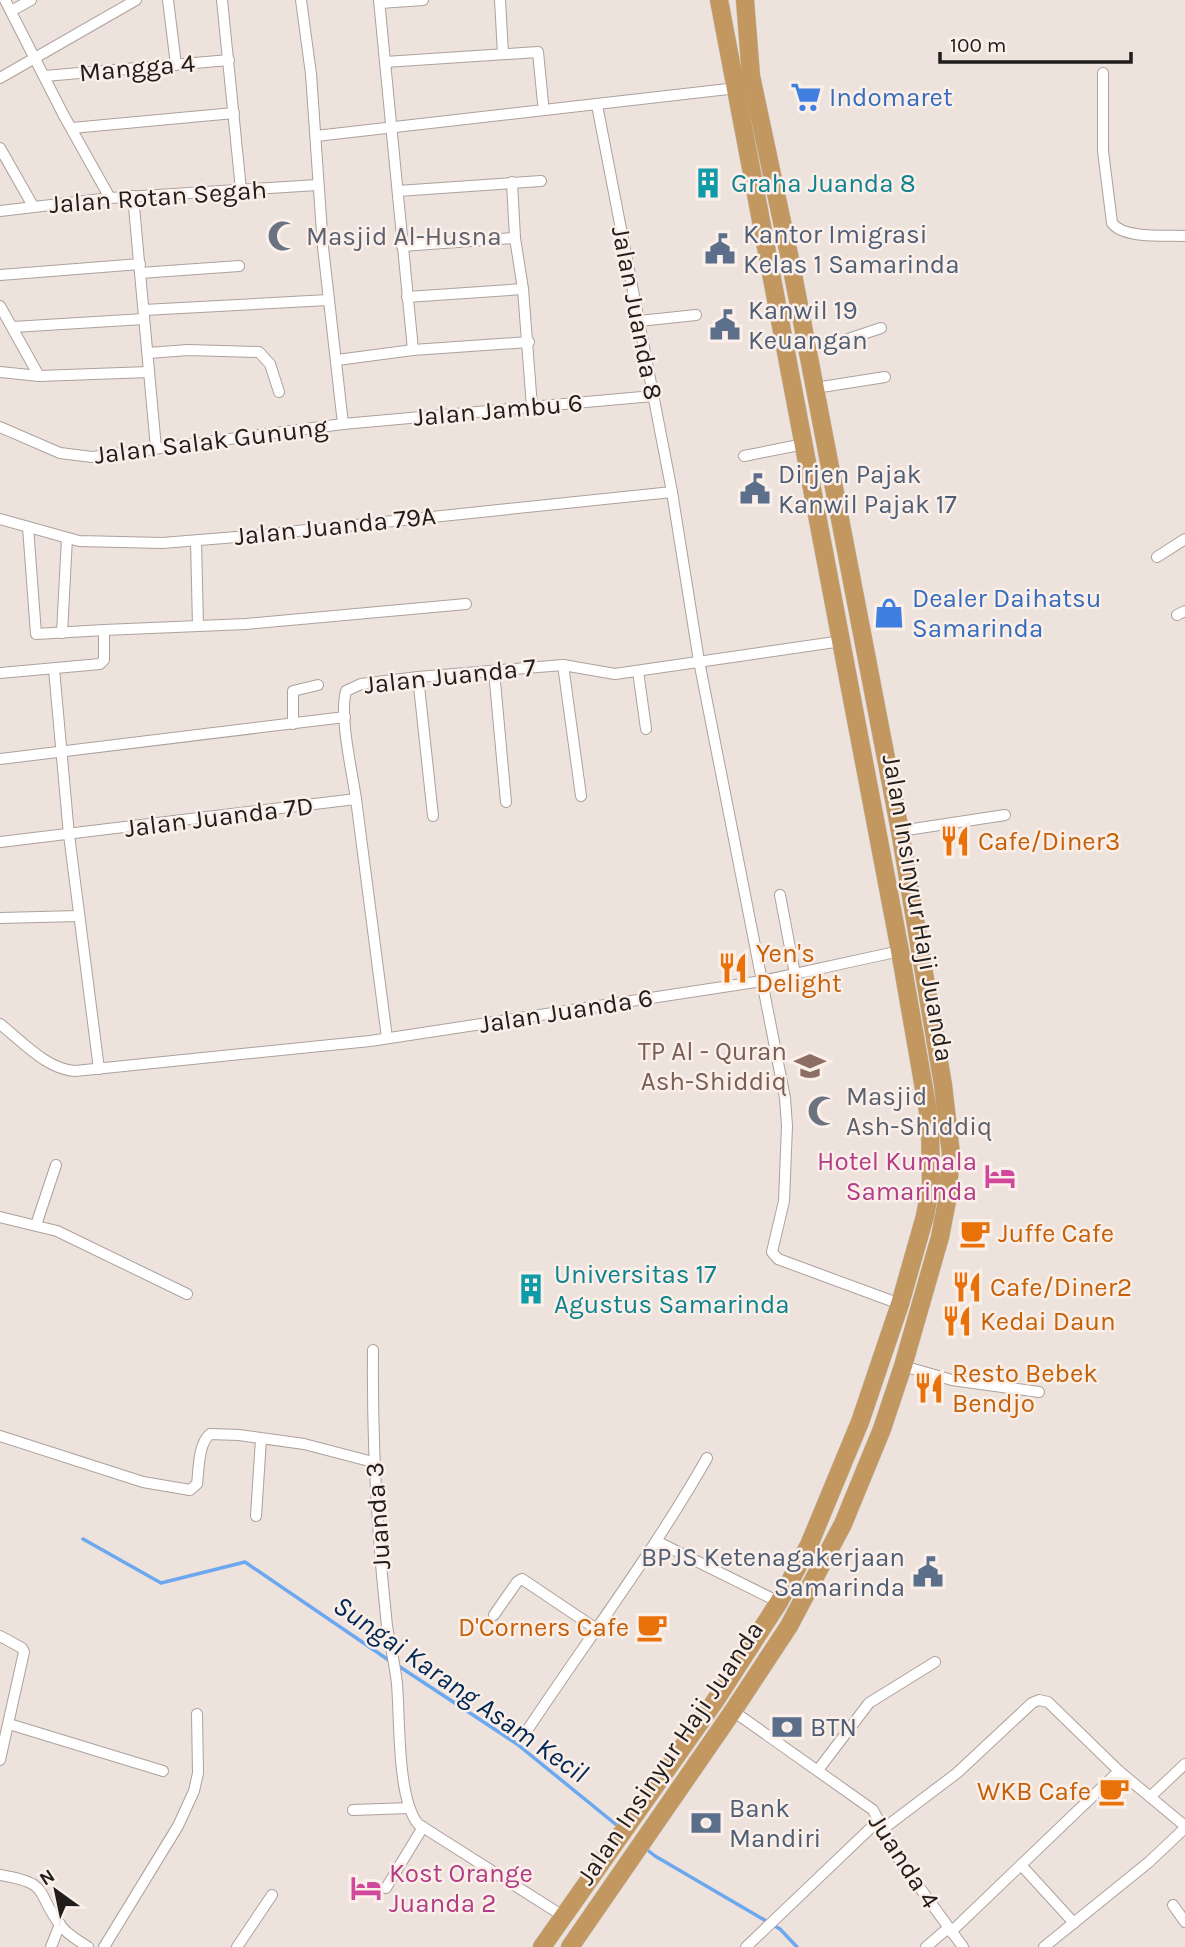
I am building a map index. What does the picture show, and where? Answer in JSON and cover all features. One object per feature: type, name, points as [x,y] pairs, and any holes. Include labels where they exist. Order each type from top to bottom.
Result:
[{"type":"highway","name":"Jalan Insinyur Haji Juanda","points":[[570,1947],[789,1626],[833,1547],[882,1429],[903,1366],[940,1237],[947,1201],[951,1154],[943,1085],[900,831],[807,347],[741,80],[728,55],[719,0]]},
{"type":"highway","points":[[733,0],[741,80]]},
{"type":"highway","name":"Jalan Insinyur Haji Juanda","points":[[542,1947],[715,1702],[779,1602],[814,1534],[860,1422],[900,1304],[925,1216],[931,1184],[930,1123],[804,444],[741,80],[745,0]]},
{"type":"highway","points":[[860,1422],[882,1429]]},
{"type":"street","points":[[5,0],[110,198]]},
{"type":"street","points":[[11,11],[31,0]]},
{"type":"street","points":[[0,78],[136,0]]},
{"type":"street","points":[[168,0],[176,65]]},
{"type":"street","points":[[222,0],[241,190]]},
{"type":"street","points":[[300,0],[311,74],[317,185],[343,424]]},
{"type":"street","points":[[413,350],[379,1],[423,0]]},
{"type":"street","points":[[499,0],[503,54]]},
{"type":"street","points":[[385,62],[538,52],[542,103]]},
{"type":"street","name":"Mangga 4","points":[[45,76],[229,60]]},
{"type":"street","points":[[1103,73],[1103,151],[1111,220],[1117,230],[1127,233],[1185,236]]},
{"type":"street","points":[[316,136],[597,105],[741,80]]},
{"type":"street","name":"Jalan Juanda 8","points":[[597,105],[672,492],[699,662]]},
{"type":"street","points":[[72,128],[234,113]]},
{"type":"street","points":[[0,148],[33,206]]},
{"type":"street","points":[[398,191],[541,181]]},
{"type":"street","points":[[512,182],[532,407]]},
{"type":"street","name":"Jalan Rotan Segah","points":[[0,211],[132,196],[317,185]]},
{"type":"street","points":[[132,196],[156,448]]},
{"type":"street","points":[[402,246],[515,238]]},
{"type":"street","points":[[0,275],[239,266]]},
{"type":"street","points":[[407,297],[523,289]]},
{"type":"street","points":[[13,327],[328,300]]},
{"type":"street","points":[[0,306],[39,376]]},
{"type":"street","points":[[639,321],[696,315]]},
{"type":"street","points":[[807,347],[845,340],[880,328]]},
{"type":"street","points":[[337,360],[413,350],[528,342]]},
{"type":"street","points":[[148,353],[188,350],[259,352],[271,364],[279,392]]},
{"type":"street","points":[[0,372],[39,376],[149,372]]},
{"type":"street","points":[[793,383],[814,384],[885,377]]},
{"type":"street","name":"Jalan Jambu 6","points":[[343,424],[653,396]]},
{"type":"street","name":"Jalan Salak Gunung","points":[[0,427],[60,453],[78,456],[343,424]]},
{"type":"street","points":[[744,456],[804,444]]},
{"type":"street","name":"Jalan Juanda 79A","points":[[0,519],[68,538],[122,544],[196,541],[672,492]]},
{"type":"street","points":[[28,527],[36,634],[246,624],[466,604]]},
{"type":"street","points":[[62,633],[68,538]]},
{"type":"street","points":[[1157,557],[1185,539]]},
{"type":"street","points":[[196,541],[198,626]]},
{"type":"street","points":[[0,673],[103,662],[104,631]]},
{"type":"street","name":"Jalan Juanda 7","points":[[0,759],[345,717],[345,694],[352,686],[418,677],[563,664],[609,674],[842,641]]},
{"type":"street","points":[[699,662],[785,1098],[787,1126],[784,1201],[772,1254],[778,1259],[900,1304]]},
{"type":"street","points":[[563,664],[581,796]]},
{"type":"street","points":[[54,668],[69,835],[99,1069]]},
{"type":"street","points":[[494,671],[506,802]]},
{"type":"street","points":[[638,671],[646,729]]},
{"type":"street","points":[[418,677],[433,816]]},
{"type":"street","points":[[293,724],[293,691],[318,685]]},
{"type":"street","points":[[345,717],[387,1038]]},
{"type":"street","name":"Jalan Juanda 7D","points":[[0,842],[356,799]]},
{"type":"street","points":[[900,831],[1005,815]]},
{"type":"street","points":[[780,895],[795,974]]},
{"type":"street","points":[[0,918],[79,916]]},
{"type":"street","name":"Jalan Juanda 6","points":[[0,1024],[49,1063],[70,1071],[99,1069],[370,1041],[762,981],[900,951]]},
{"type":"street","points":[[36,1225],[56,1165]]},
{"type":"street","points":[[0,1217],[57,1231],[187,1294]]},
{"type":"street","name":"Juanda 3","points":[[373,1350],[373,1462],[388,1629],[397,1681],[404,1787],[409,1808]]},
{"type":"street","points":[[903,1366],[952,1380],[1039,1392]]},
{"type":"street","points":[[0,1436],[144,1482],[190,1490],[197,1484],[202,1447],[205,1438],[210,1434],[304,1444],[373,1462]]},
{"type":"street","points":[[256,1516],[261,1439]]},
{"type":"street","points":[[526,1732],[658,1542],[707,1458]]},
{"type":"street","points":[[658,1542],[779,1602]]},
{"type":"street","points":[[494,1615],[517,1582],[522,1579],[596,1628]]},
{"type":"street","points":[[0,1636],[22,1648],[24,1652],[0,1760]]},
{"type":"street","points":[[818,1770],[869,1703],[935,1662]]},
{"type":"street","points":[[746,1947],[881,1825],[957,1773],[1037,1701],[1048,1702],[1119,1771],[1185,1827],[1149,1862],[1044,1947]]},
{"type":"street","name":"Juanda 4","points":[[733,1711],[867,1804],[898,1858],[963,1947]]},
{"type":"street","points":[[104,1947],[178,1826],[194,1791],[198,1773],[197,1714]]},
{"type":"street","points":[[9,1724],[163,1771]]},
{"type":"street","points":[[1150,1797],[1185,1764]]},
{"type":"street","points":[[926,1947],[950,1930],[1119,1771]]},
{"type":"street","points":[[353,1810],[409,1808],[415,1820],[423,1827],[563,1916]]},
{"type":"street","points":[[386,1888],[423,1827]]},
{"type":"street","points":[[1021,1865],[1074,1923]]},
{"type":"street","points":[[0,1875],[24,1879],[36,1885],[60,1924],[88,1947]]},
{"type":"street","points":[[237,1947],[272,1895]]},
{"type":"street","points":[[1172,1905],[1185,1922]]},
{"type":"street","points":[[51,1947],[60,1924]]},
{"type":"waterway","name":"Sungai Karang Asam Kecil","points":[[83,1539],[161,1583],[245,1562],[390,1661]]},
{"type":"waterway","name":"Sungai Karang Asam Kecil","points":[[397,1665],[517,1744],[619,1827]]},
{"type":"waterway","name":"Sungai Karang Asam Kecil","points":[[645,1848],[780,1929],[797,1947]]},
{"type":"place","name":"Indomaret","points":[[806,97]]},
{"type":"place","name":"Graha Juanda 8","points":[[708,183]]},
{"type":"place","name":"Masjid Al-Husna","points":[[283,236]]},
{"type":"place","name":"Kantor Imigrasi Kelas 1 Samarinda","points":[[720,249]]},
{"type":"place","name":"Kanwil 19 Keuangan","points":[[725,325]]},
{"type":"place","name":"Dirjen Pajak Kanwil Pajak 17","points":[[755,489]]},
{"type":"place","name":"Dealer Daihatsu Samarinda","points":[[889,613]]},
{"type":"place","name":"Cafe/Diner3","points":[[955,841]]},
{"type":"place","name":"Yen's Delight","points":[[733,968]]},
{"type":"place","name":"TP Al - Quran Ash-Shiddiq","points":[[810,1066]]},
{"type":"place","name":"Masjid Ash-Shiddiq","points":[[823,1111]]},
{"type":"place","name":"Hotel Kumala Samarinda","points":[[1000,1176]]},
{"type":"place","name":"Juffe Cafe","points":[[975,1233]]},
{"type":"place","name":"Cafe/Diner2","points":[[967,1287]]},
{"type":"place","name":"Universitas 17 Agustus Samarinda","points":[[531,1289]]},
{"type":"place","name":"Kedai Daun","points":[[957,1321]]},
{"type":"place","name":"Resto Bebek Bendjo","points":[[929,1388]]},
{"type":"place","name":"BPJS Ketenagakerjaan Samarinda","points":[[928,1572]]},
{"type":"place","name":"D'Corners Cafe","points":[[652,1627]]},
{"type":"place","name":"BTN","points":[[787,1727]]},
{"type":"place","name":"WKB Cafe","points":[[1114,1791]]},
{"type":"place","name":"Bank Mandiri","points":[[706,1823]]},
{"type":"place","name":"Kost Orange Juanda 2","points":[[366,1888]]}]
